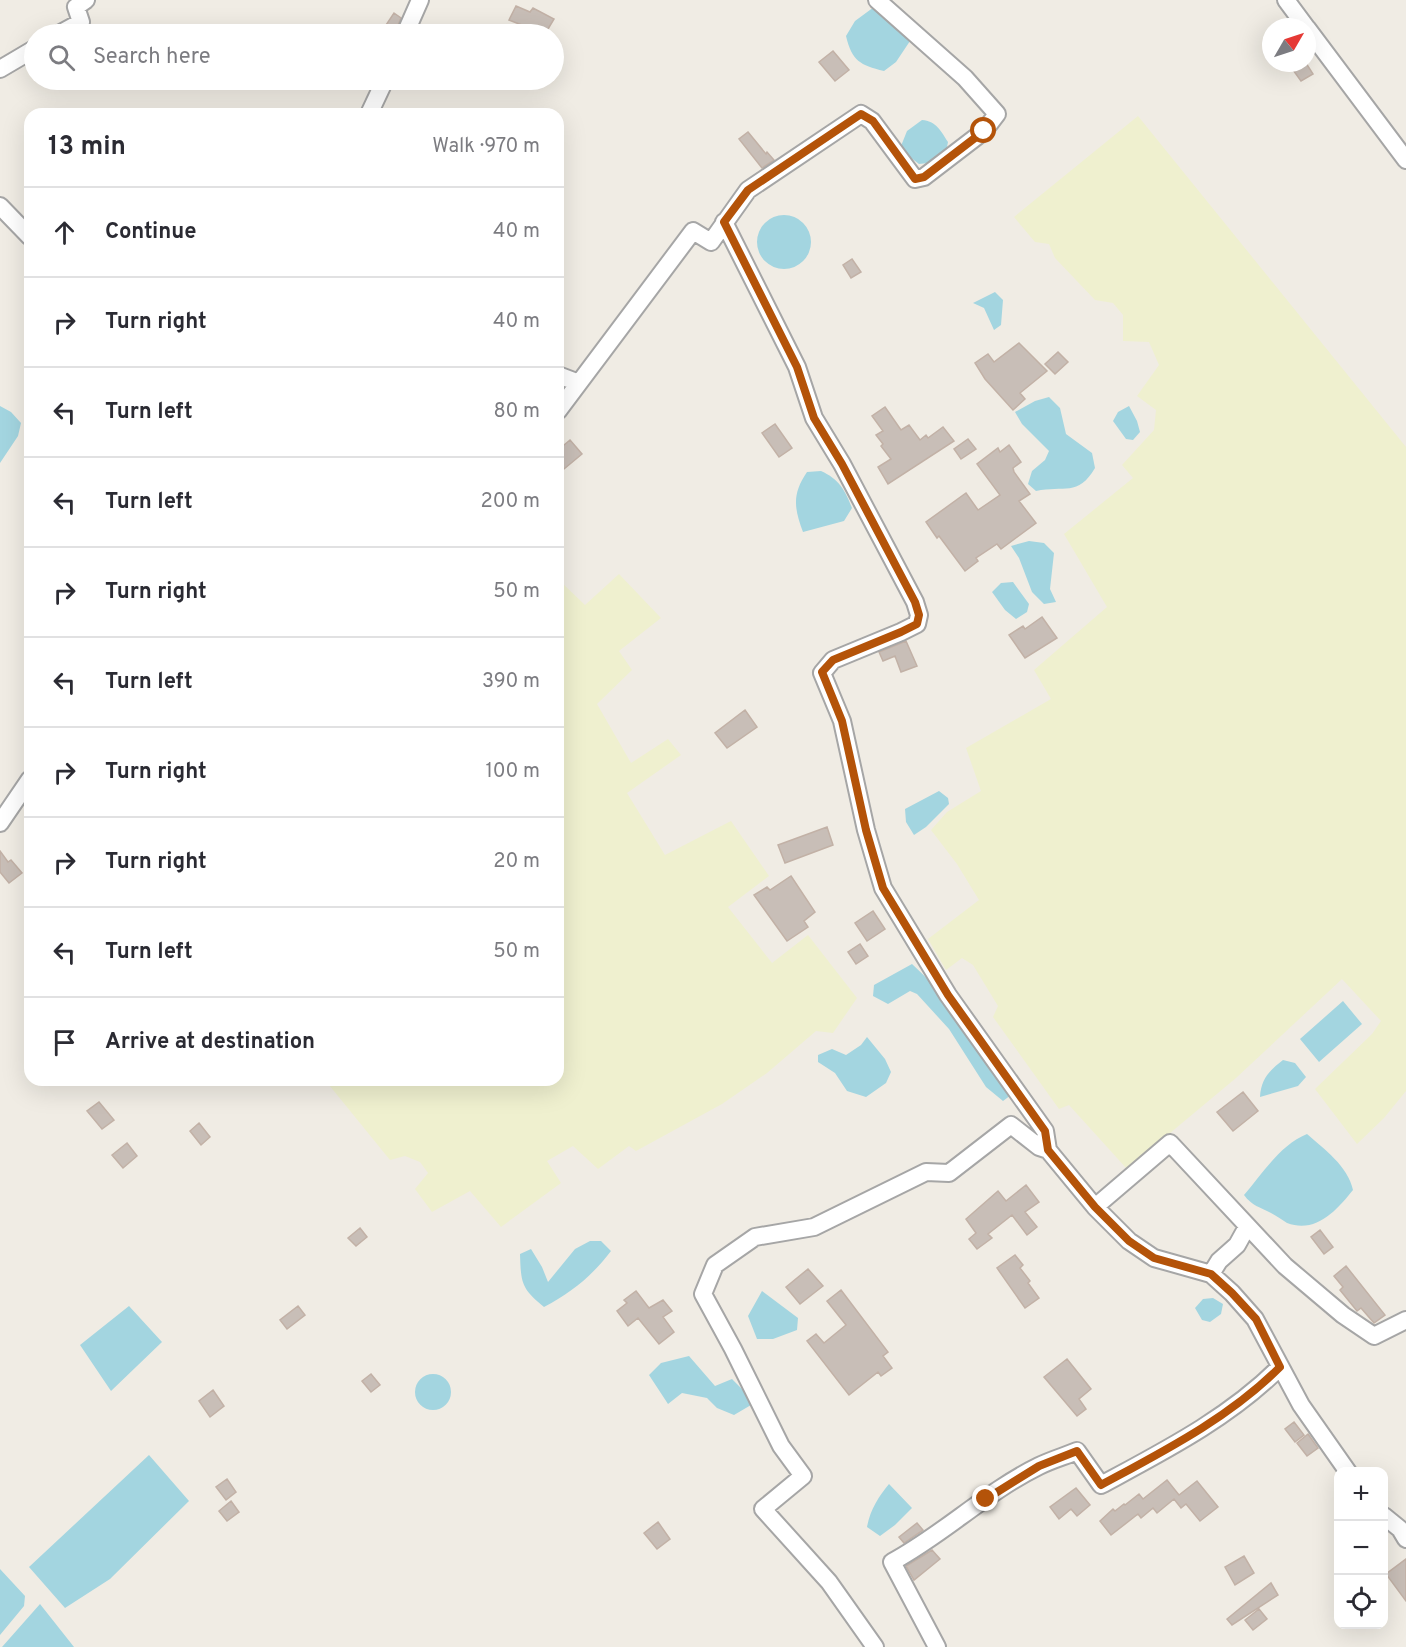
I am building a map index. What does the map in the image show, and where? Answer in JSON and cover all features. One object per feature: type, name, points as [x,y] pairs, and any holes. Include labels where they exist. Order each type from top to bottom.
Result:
[{"type":"street","points":[[77,24],[81,22],[76,7],[86,0]]},
{"type":"street","points":[[409,24],[420,0]]},
{"type":"street","points":[[564,403],[693,231],[711,242],[748,190],[861,114],[873,121],[915,179],[924,177],[984,131],[998,114],[965,78],[878,0]]},
{"type":"street","points":[[1286,0],[1300,18]]},
{"type":"street","points":[[1316,40],[1406,160]]},
{"type":"street","points":[[0,69],[24,55]]},
{"type":"street","points":[[372,108],[380,90]]},
{"type":"street","points":[[0,206],[24,231]]},
{"type":"street","points":[[724,222],[797,367],[814,418],[842,464],[915,602],[919,615],[917,624],[833,660],[822,672],[842,721],[866,830],[883,888],[948,995],[1045,1131],[1048,1150],[1095,1207],[1129,1241],[1154,1258],[1211,1274],[1232,1293],[1256,1319],[1300,1405],[1344,1467]]},
{"type":"street","points":[[564,377],[579,383]]},
{"type":"street","points":[[0,823],[24,788]]},
{"type":"street","points":[[875,1647],[829,1582],[763,1509],[803,1476],[781,1446],[703,1294],[715,1265],[755,1237],[814,1227],[926,1172],[949,1173],[1011,1125],[1039,1147],[1048,1150]]},
{"type":"street","points":[[1095,1207],[1170,1143],[1285,1266],[1342,1315],[1374,1336],[1406,1320]]},
{"type":"street","points":[[1211,1274],[1219,1261],[1237,1245],[1247,1227]]},
{"type":"street","points":[[937,1647],[892,1562],[1039,1466],[1077,1451],[1101,1485],[1193,1435],[1265,1382],[1280,1367]]},
{"type":"street","points":[[1388,1520],[1404,1531]]},
{"type":"green space","points":[[1138,116],[1406,447],[1406,1091],[1384,1118],[1357,1144],[1315,1089],[1372,1034],[1381,1021],[1342,979],[1236,1078],[1127,1169],[1069,1105],[1059,1109],[993,1017],[998,1006],[973,965],[962,958],[946,970],[928,939],[979,900],[957,864],[931,830],[947,812],[981,791],[966,748],[1051,699],[1034,670],[1107,607],[1064,534],[1133,478],[1122,465],[1154,430],[1156,410],[1137,396],[1159,365],[1149,342],[1123,341],[1123,315],[1113,303],[1095,300],[1055,258],[1049,244],[1035,242],[1014,217]]},
{"type":"green space","points":[[619,574],[661,618],[619,651],[632,670],[597,704],[631,763],[668,739],[681,755],[627,793],[665,855],[731,821],[769,876],[728,907],[772,963],[808,935],[857,998],[833,1033],[816,1031],[767,1073],[722,1104],[636,1151],[629,1146],[598,1169],[573,1146],[547,1161],[561,1183],[501,1227],[470,1191],[432,1212],[415,1189],[428,1173],[420,1162],[405,1156],[390,1160],[330,1086],[564,1086],[564,585],[585,605]]},
{"type":"water","points":[[874,7],[907,31],[910,41],[896,62],[884,71],[858,61],[851,51],[846,36],[855,21]]},
{"type":"water","points":[[922,120],[935,124],[948,142],[946,152],[928,163],[919,164],[906,154],[901,146],[907,131]]},
{"type":"water","points":[[784,215],[794,217],[803,223],[809,232],[811,242],[809,252],[803,261],[794,267],[784,269],[774,267],[765,261],[759,252],[757,242],[759,232],[765,223],[774,217]]},
{"type":"water","points":[[995,292],[1003,300],[1001,325],[994,330],[984,308],[973,303]]},
{"type":"water","points":[[1049,397],[1060,408],[1066,434],[1092,453],[1095,468],[1083,483],[1076,486],[1036,491],[1028,484],[1032,471],[1045,460],[1049,451],[1022,424],[1015,412],[1035,401]]},
{"type":"water","points":[[0,406],[11,412],[21,423],[18,436],[0,463]]},
{"type":"water","points":[[1129,406],[1140,432],[1133,440],[1126,439],[1113,421],[1118,412]]},
{"type":"water","points":[[821,471],[841,486],[852,508],[844,521],[803,532],[796,508],[799,487],[807,472]]},
{"type":"water","points":[[1029,541],[1044,543],[1054,553],[1050,589],[1056,602],[1044,604],[1032,592],[1019,558],[1011,546]]},
{"type":"water","points":[[1013,582],[1029,604],[1027,612],[1016,619],[1005,610],[992,592],[1001,583]]},
{"type":"water","points":[[939,791],[948,798],[949,804],[926,827],[914,835],[906,822],[905,809]]},
{"type":"water","points":[[912,964],[953,1009],[1011,1095],[1003,1101],[986,1087],[949,1029],[917,994],[910,991],[888,1004],[873,996],[874,985]]},
{"type":"water","points":[[1343,1001],[1362,1024],[1319,1062],[1300,1039]]},
{"type":"water","points":[[867,1037],[885,1059],[891,1072],[886,1083],[866,1097],[847,1091],[835,1073],[818,1062],[818,1055],[832,1049],[846,1055],[861,1045]]},
{"type":"water","points":[[1283,1060],[1295,1063],[1306,1077],[1298,1086],[1260,1097],[1262,1085],[1267,1076]]},
{"type":"water","points":[[1307,1134],[1341,1166],[1353,1190],[1325,1218],[1316,1223],[1298,1226],[1287,1223],[1256,1206],[1244,1195],[1288,1145]]},
{"type":"water","points":[[590,1241],[601,1241],[611,1251],[580,1283],[544,1307],[531,1295],[524,1284],[520,1254],[531,1249],[548,1282],[575,1249]]},
{"type":"water","points":[[762,1291],[798,1318],[797,1330],[773,1339],[757,1339],[748,1316]]},
{"type":"water","points":[[1213,1298],[1223,1304],[1221,1314],[1210,1322],[1202,1320],[1195,1308],[1203,1299]]},
{"type":"water","points":[[129,1306],[162,1342],[111,1391],[80,1345]]},
{"type":"water","points":[[689,1356],[715,1386],[732,1379],[744,1391],[751,1405],[734,1415],[717,1408],[707,1398],[682,1393],[668,1404],[649,1375],[661,1363]]},
{"type":"water","points":[[433,1374],[445,1380],[451,1392],[445,1404],[433,1410],[421,1404],[415,1392],[421,1380]]},
{"type":"water","points":[[149,1455],[189,1501],[110,1579],[65,1608],[29,1567]]},
{"type":"water","points":[[889,1484],[912,1508],[880,1536],[867,1527],[875,1504]]},
{"type":"water","points":[[0,1569],[25,1596],[24,1606],[0,1635]]},
{"type":"water","points":[[40,1604],[74,1647],[2,1647]]},
{"type":"building","points":[[516,6],[530,12],[533,8],[554,19],[551,24],[519,24],[509,20]]},
{"type":"building","points":[[394,13],[401,18],[398,24],[387,24]]},
{"type":"building","points":[[833,51],[849,70],[835,81],[819,62]]},
{"type":"building","points":[[1294,72],[1312,72],[1313,74],[1301,81]]},
{"type":"building","points":[[748,132],[774,160],[762,168],[739,139]]},
{"type":"building","points":[[852,259],[861,272],[851,278],[843,265]]},
{"type":"building","points":[[1019,343],[1047,371],[1020,393],[1025,399],[1013,410],[985,379],[975,363],[988,354],[994,362]]},
{"type":"building","points":[[1058,352],[1068,362],[1055,374],[1045,364]]},
{"type":"building","points":[[885,407],[901,430],[909,425],[920,440],[926,435],[928,438],[943,427],[954,441],[888,484],[878,467],[891,459],[876,435],[883,431],[872,416]]},
{"type":"building","points":[[775,424],[792,448],[779,457],[762,433]]},
{"type":"building","points":[[968,439],[976,449],[961,459],[954,449]]},
{"type":"building","points":[[570,440],[582,454],[564,469],[564,445]]},
{"type":"building","points":[[1009,445],[1021,462],[1013,468],[1014,472],[1030,494],[1019,501],[1036,523],[1001,549],[997,544],[976,558],[978,561],[965,571],[926,522],[966,493],[978,510],[1000,495],[977,464],[998,448],[1000,452]]},
{"type":"building","points":[[1042,617],[1057,638],[1025,658],[1009,635],[1023,626],[1025,629]]},
{"type":"building","points":[[906,641],[917,666],[901,672],[895,656],[883,661],[879,652]]},
{"type":"building","points":[[745,710],[757,727],[727,748],[715,733]]},
{"type":"building","points":[[827,827],[833,845],[785,863],[778,845]]},
{"type":"building","points":[[0,851],[8,862],[11,860],[22,873],[9,883],[0,872]]},
{"type":"building","points":[[791,876],[815,912],[804,921],[808,927],[787,941],[754,895],[767,887],[770,890]]},
{"type":"building","points":[[873,911],[885,929],[867,941],[855,923]]},
{"type":"building","points":[[860,944],[868,956],[856,964],[848,952]]},
{"type":"building","points":[[1243,1092],[1258,1111],[1233,1131],[1217,1112]]},
{"type":"building","points":[[99,1102],[114,1120],[102,1129],[87,1111]]},
{"type":"building","points":[[199,1123],[210,1137],[201,1145],[190,1131]]},
{"type":"building","points":[[127,1143],[137,1156],[123,1168],[112,1155]]},
{"type":"building","points":[[1026,1185],[1039,1202],[1025,1212],[1037,1227],[1027,1235],[1012,1215],[988,1234],[992,1238],[977,1249],[969,1239],[976,1233],[966,1219],[998,1191],[1006,1201]]},
{"type":"building","points":[[360,1228],[367,1237],[356,1246],[348,1238]]},
{"type":"building","points":[[1320,1230],[1333,1247],[1324,1254],[1311,1237]]},
{"type":"building","points":[[1015,1255],[1023,1265],[1020,1268],[1030,1281],[1028,1283],[1039,1298],[1025,1308],[997,1268]]},
{"type":"building","points":[[1346,1266],[1385,1315],[1374,1323],[1361,1308],[1357,1311],[1340,1290],[1343,1287],[1334,1276]]},
{"type":"building","points":[[808,1269],[823,1286],[800,1304],[786,1287]]},
{"type":"building","points":[[841,1290],[888,1352],[883,1356],[892,1368],[881,1376],[878,1372],[849,1395],[807,1341],[816,1334],[824,1343],[846,1325],[827,1301]]},
{"type":"building","points":[[636,1291],[649,1308],[663,1300],[672,1311],[663,1317],[674,1332],[659,1344],[638,1318],[628,1326],[617,1311],[627,1303],[624,1300]]},
{"type":"building","points":[[298,1306],[305,1315],[287,1329],[280,1320]]},
{"type":"building","points":[[1067,1359],[1091,1389],[1079,1399],[1086,1409],[1077,1416],[1044,1377]]},
{"type":"building","points":[[371,1374],[380,1385],[371,1392],[362,1381]]},
{"type":"building","points":[[213,1390],[224,1406],[210,1417],[199,1401]]},
{"type":"building","points":[[1294,1422],[1304,1435],[1295,1442],[1285,1429]]},
{"type":"building","points":[[1308,1434],[1318,1448],[1307,1456],[1297,1443]]},
{"type":"building","points":[[227,1479],[236,1492],[226,1500],[216,1487]]},
{"type":"building","points":[[1167,1480],[1179,1495],[1197,1481],[1218,1507],[1200,1521],[1186,1504],[1181,1508],[1174,1499],[1157,1513],[1153,1508],[1141,1518],[1138,1514],[1111,1535],[1100,1521],[1113,1509],[1115,1511],[1139,1494],[1143,1499]]},
{"type":"building","points":[[1076,1488],[1090,1505],[1077,1516],[1071,1509],[1059,1519],[1050,1507]]},
{"type":"building","points":[[231,1501],[239,1512],[227,1521],[219,1511]]},
{"type":"building","points":[[658,1522],[670,1539],[657,1549],[644,1533]]},
{"type":"building","points":[[917,1523],[923,1530],[904,1543],[899,1537]]},
{"type":"building","points":[[932,1550],[940,1559],[914,1580],[906,1566]]},
{"type":"building","points":[[1244,1556],[1254,1573],[1235,1585],[1225,1567]]},
{"type":"building","points":[[1406,1559],[1406,1601],[1388,1577],[1388,1572]]},
{"type":"building","points":[[1271,1583],[1278,1595],[1232,1625],[1227,1619]]},
{"type":"building","points":[[1259,1609],[1267,1619],[1253,1630],[1245,1620]]},
{"type":"route","points":[[984,131],[924,177],[915,179],[873,121],[861,114],[748,190],[724,222],[797,367],[814,418],[842,464],[915,602],[919,615],[917,624],[862,650],[833,660],[822,672],[842,721],[866,830],[883,888],[948,995],[1045,1131],[1048,1150],[1095,1207],[1129,1241],[1154,1258],[1211,1274],[1232,1293],[1256,1319],[1280,1367],[1265,1382],[1193,1435],[1101,1485],[1077,1451],[1039,1466],[986,1499]]}]
